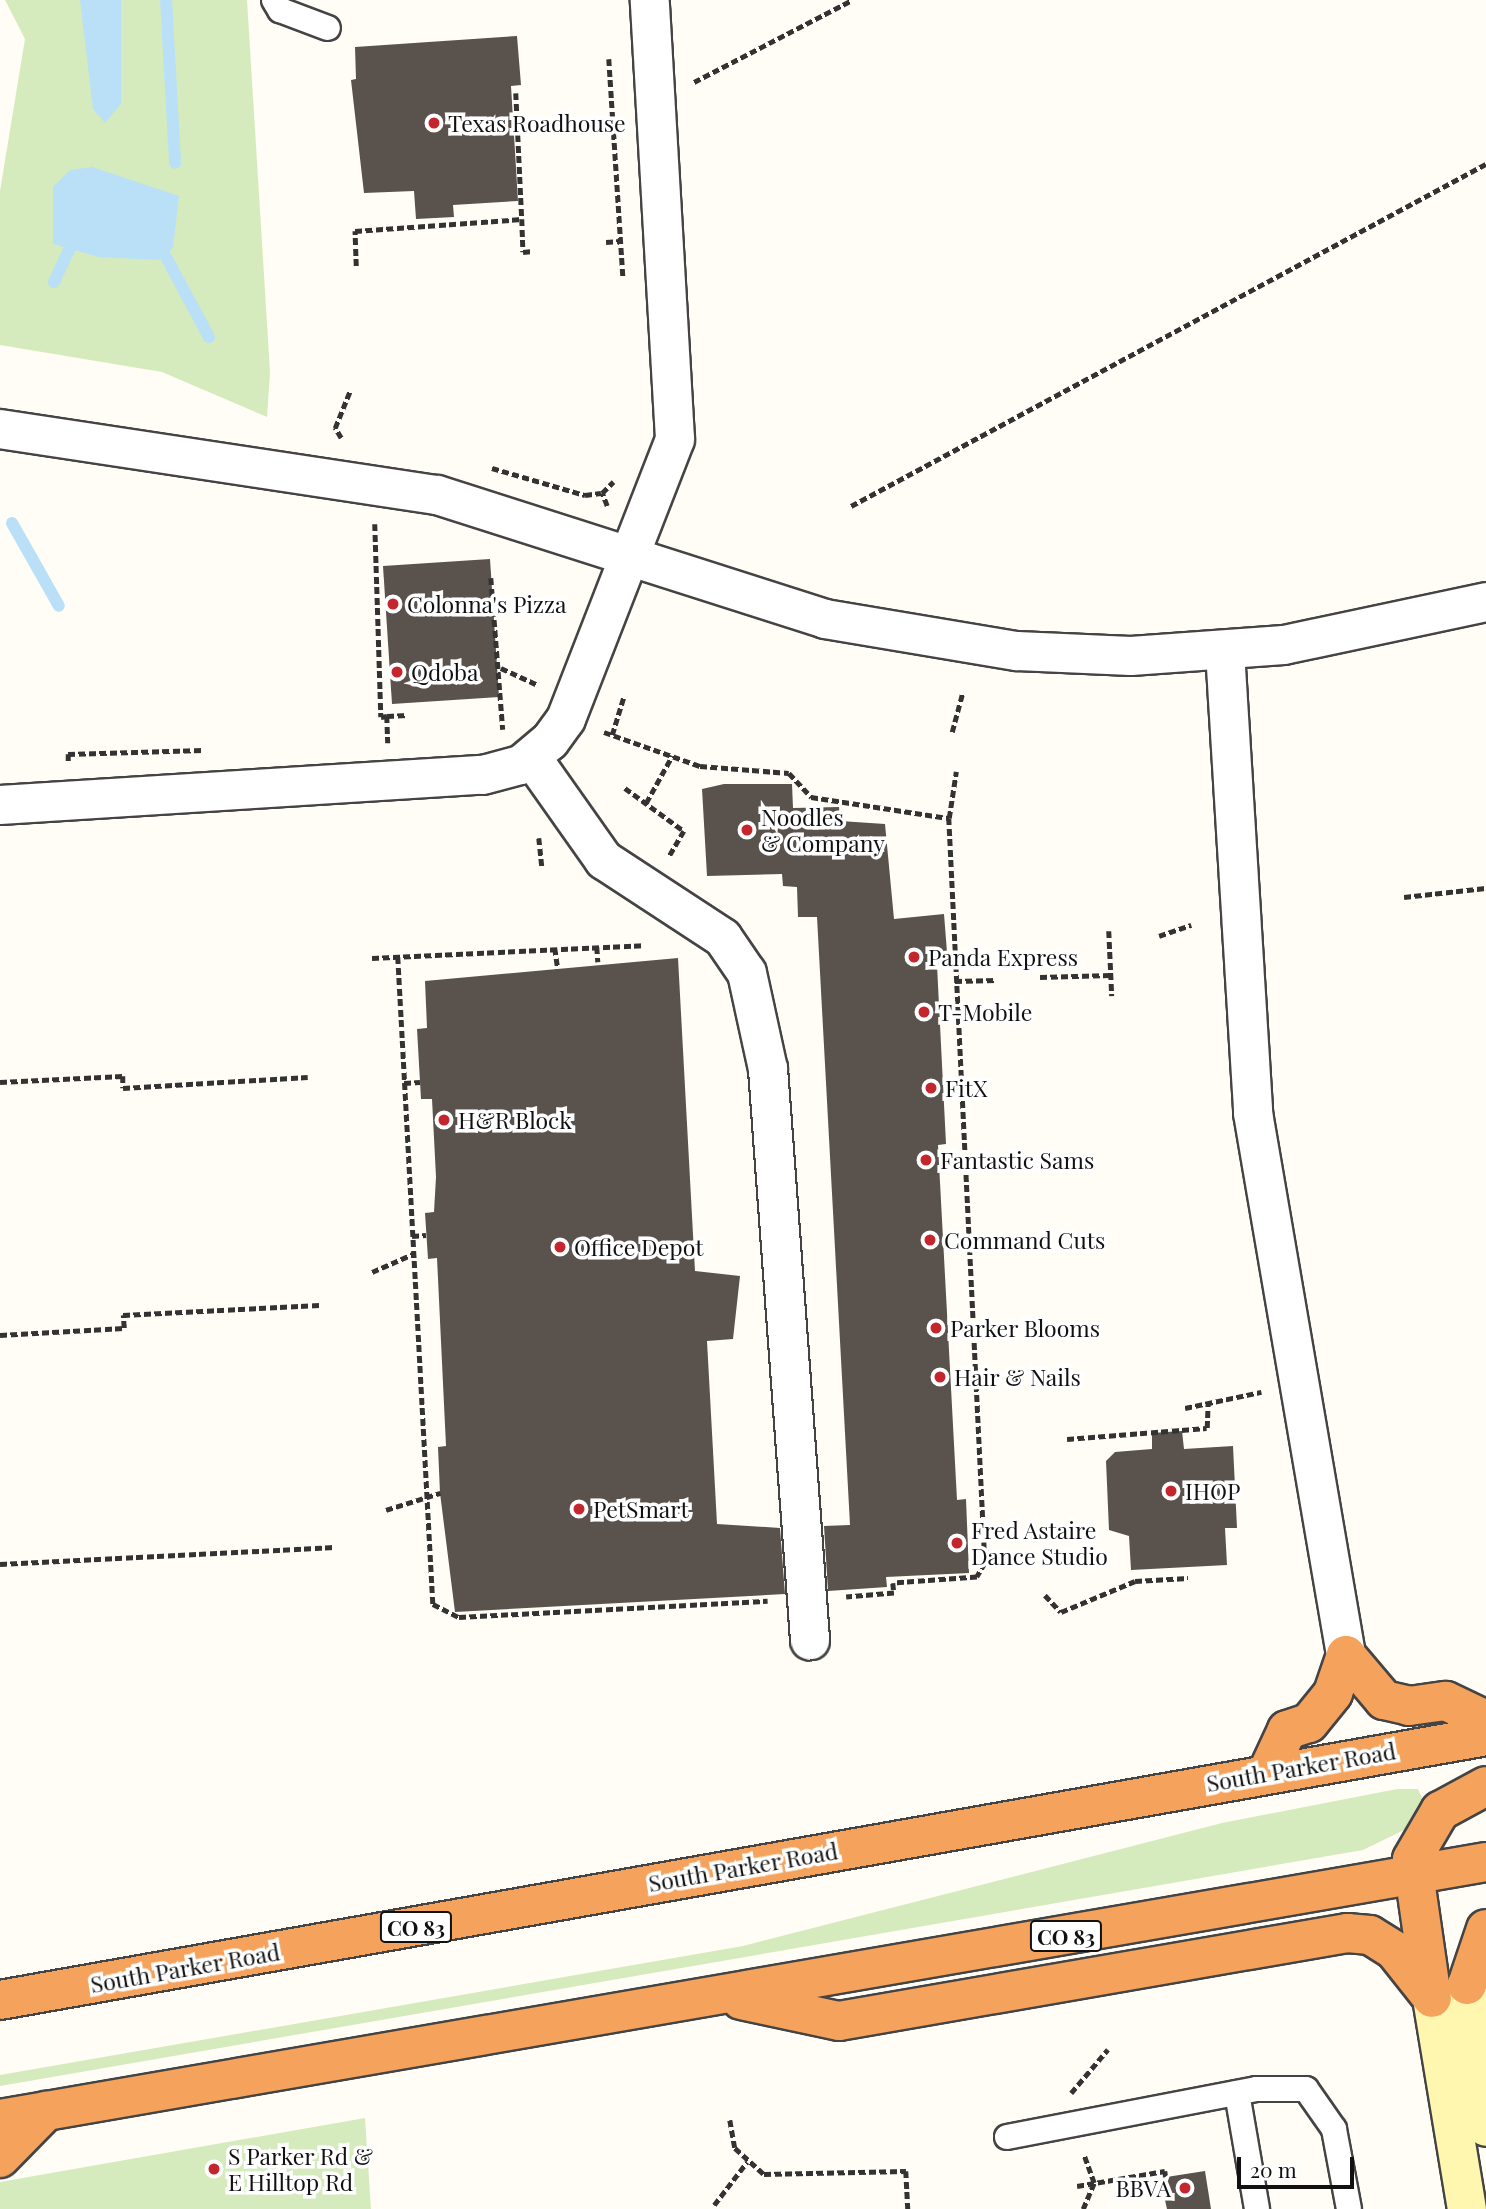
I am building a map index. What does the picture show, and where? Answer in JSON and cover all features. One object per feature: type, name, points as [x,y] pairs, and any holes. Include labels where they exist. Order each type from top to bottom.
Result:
[{"type":"highway","points":[[1346,1654],[1384,1700],[1409,1706],[1447,1701],[1486,1720]]},
{"type":"highway","points":[[1268,1771],[1287,1730],[1309,1723],[1333,1693],[1346,1654]]},
{"type":"highway","name":"South Parker Road","points":[[0,2000],[1268,1771],[1486,1736]]},
{"type":"highway","points":[[1449,1991],[1410,1875],[1423,1834],[1440,1811],[1486,1786]]},
{"type":"highway","name":"CO 83","points":[[0,2119],[1486,1862]]},
{"type":"highway","points":[[1449,1991],[1486,1929]]},
{"type":"highway","points":[[722,1996],[839,2021],[1347,1933],[1370,1935],[1449,1991]]},
{"type":"highway","points":[[0,1980],[75,1987]]},
{"type":"highway","points":[[0,2158],[46,2111]]},
{"type":"street","points":[[0,805],[431,781],[503,771],[517,741],[566,719],[630,556],[677,425],[650,0]]},
{"type":"street","points":[[0,429],[437,495],[825,619],[927,639],[1067,654],[1225,651],[1328,639],[1486,602]]},
{"type":"street","points":[[1225,651],[1252,1113],[1346,1654]]},
{"type":"street","points":[[517,741],[584,837],[649,890],[730,947],[747,973],[761,1018],[810,1640]]},
{"type":"street","points":[[1449,1991],[1486,2127]]},
{"type":"street","points":[[1449,1991],[1467,2209]]},
{"type":"lane","points":[[274,0],[280,10],[328,28]]},
{"type":"lane","points":[[1007,2137],[1237,2093],[1292,2087],[1319,2098],[1334,2129],[1349,2209]]},
{"type":"lane","points":[[1237,2093],[1257,2209]]},
{"type":"path","points":[[685,87],[852,0]]},
{"type":"path","points":[[609,59],[624,294]]},
{"type":"path","points":[[516,93],[523,252],[533,251]]},
{"type":"path","points":[[850,506],[1486,164]]},
{"type":"path","points":[[356,266],[355,231],[522,219]]},
{"type":"path","points":[[606,243],[621,241]]},
{"type":"path","points":[[341,438],[335,428],[350,391]]},
{"type":"path","points":[[607,506],[602,493],[620,472]]},
{"type":"path","points":[[375,519],[381,717],[407,715]]},
{"type":"path","points":[[491,578],[501,668],[517,741],[494,742]]},
{"type":"path","points":[[501,668],[545,688]]},
{"type":"path","points":[[541,697],[548,681]]},
{"type":"path","points":[[952,732],[962,694]]},
{"type":"path","points":[[612,735],[624,698]]},
{"type":"path","points":[[387,716],[389,754]]},
{"type":"path","points":[[594,729],[672,756],[730,771],[789,773],[799,778],[801,789],[827,800],[950,818]]},
{"type":"path","points":[[646,803],[672,756]]},
{"type":"path","points":[[841,1597],[894,1593],[893,1583],[977,1577],[984,1551],[955,981],[950,818],[956,772]]},
{"type":"path","points":[[625,788],[684,831],[649,890]]},
{"type":"path","points":[[542,869],[538,838],[548,831]]},
{"type":"path","points":[[1404,897],[1486,888]]},
{"type":"path","points":[[1159,936],[1191,925]]},
{"type":"path","points":[[1109,931],[1112,996]]},
{"type":"path","points":[[372,958],[644,945]]},
{"type":"path","points":[[597,947],[598,962]]},
{"type":"path","points":[[555,948],[558,969]]},
{"type":"path","points":[[398,957],[433,1604],[448,1617],[773,1600]]},
{"type":"path","points":[[1040,977],[1111,975]]},
{"type":"path","points":[[955,981],[997,980]]},
{"type":"path","points":[[0,1082],[123,1076],[123,1088],[308,1077]]},
{"type":"path","points":[[404,1083],[420,1082]]},
{"type":"path","points":[[412,1236],[426,1235]]},
{"type":"path","points":[[372,1272],[413,1254]]},
{"type":"path","points":[[0,1335],[124,1328],[122,1315],[320,1305]]},
{"type":"path","points":[[1185,1408],[1208,1404],[1223,1395],[1266,1391]]},
{"type":"path","points":[[1067,1439],[1208,1428],[1208,1404]]},
{"type":"path","points":[[386,1510],[427,1494],[440,1493]]},
{"type":"path","points":[[0,1564],[334,1547]]},
{"type":"path","points":[[984,1551],[1004,1563]]},
{"type":"path","points":[[1045,1595],[1061,1612],[1135,1581],[1188,1577]]},
{"type":"path","points":[[1073,2104],[1073,2085],[1101,2064],[1108,2049]]},
{"type":"path","points":[[730,2120],[736,2148],[747,2162],[774,2176],[906,2171],[908,2209]]},
{"type":"path","points":[[1080,2141],[1094,2183],[1083,2209]]},
{"type":"path","points":[[714,2205],[747,2162]]},
{"type":"path","points":[[1077,2186],[1164,2171],[1166,2178]]},
{"type":"green space","points":[[5,0],[247,0],[270,372],[267,417],[162,372],[0,345],[0,191],[25,39]]},
{"type":"green space","points":[[1397,1789],[1418,1789],[1424,1802],[1404,1830],[1363,1850],[0,2086],[0,2075],[743,1946],[1222,1823]]},
{"type":"green space","points":[[365,2118],[371,2209],[0,2209],[0,2182]]},
{"type":"water","points":[[80,0],[121,0],[121,104],[105,123],[93,109]]},
{"type":"water","points":[[92,167],[179,196],[173,248],[158,260],[99,257],[53,244],[53,187],[70,170]]},
{"type":"building","name":"Texas Roadhouse","points":[[517,36],[521,85],[511,86],[518,201],[453,205],[454,217],[416,219],[414,191],[364,193],[351,80],[356,79],[355,47]]},
{"type":"building","points":[[490,559],[499,697],[392,704],[383,566]]},
{"type":"building","points":[[724,784],[792,784],[793,808],[839,807],[840,821],[885,824],[894,919],[944,914],[948,965],[937,965],[946,1144],[938,1145],[957,1500],[966,1499],[969,1573],[886,1577],[887,1587],[828,1591],[824,1526],[850,1525],[817,917],[798,917],[797,887],[783,886],[782,874],[707,876],[702,789]]},
{"type":"building","points":[[678,958],[695,1271],[740,1276],[733,1339],[707,1341],[717,1524],[780,1528],[785,1594],[455,1612],[440,1493],[438,1447],[446,1446],[437,1258],[428,1259],[425,1213],[434,1212],[436,1177],[432,1099],[421,1099],[417,1029],[427,1028],[425,981]]},
{"type":"building","name":"IHOP","points":[[1182,1431],[1184,1449],[1233,1446],[1237,1528],[1225,1528],[1227,1565],[1131,1570],[1129,1536],[1109,1530],[1106,1461],[1115,1452],[1152,1449],[1152,1433]]},
{"type":"building","name":"BBVA","points":[[1205,2171],[1211,2209],[1167,2209],[1160,2178]]},
{"type":"waterway","points":[[166,0],[175,163]]},
{"type":"waterway","points":[[54,282],[76,235]]},
{"type":"waterway","points":[[158,242],[209,337]]},
{"type":"waterway","points":[[12,523],[59,606]]},
{"type":"place","name":"Texas Roadhouse","points":[[434,123]]},
{"type":"place","name":"Colonna's Pizza","points":[[393,604]]},
{"type":"place","name":"Qdoba","points":[[397,672]]},
{"type":"place","name":"Noodles & Company","points":[[747,830]]},
{"type":"place","name":"Panda Express","points":[[914,957]]},
{"type":"place","name":"T-Mobile","points":[[924,1012]]},
{"type":"place","name":"FitX","points":[[931,1088]]},
{"type":"place","name":"H&R Block","points":[[444,1120]]},
{"type":"place","name":"Fantastic Sams","points":[[926,1160]]},
{"type":"place","name":"Command Cuts","points":[[930,1240]]},
{"type":"place","name":"Office Depot","points":[[560,1247]]},
{"type":"place","name":"Parker Blooms","points":[[936,1328]]},
{"type":"place","name":"Hair & Nails","points":[[940,1377]]},
{"type":"place","name":"IHOP","points":[[1171,1491]]},
{"type":"place","name":"PetSmart","points":[[579,1509]]},
{"type":"place","name":"Fred Astaire Dance Studio","points":[[957,1543]]},
{"type":"place","name":"S Parker Rd & E Hilltop Rd","points":[[214,2169]]},
{"type":"place","name":"BBVA","points":[[1185,2188]]}]
